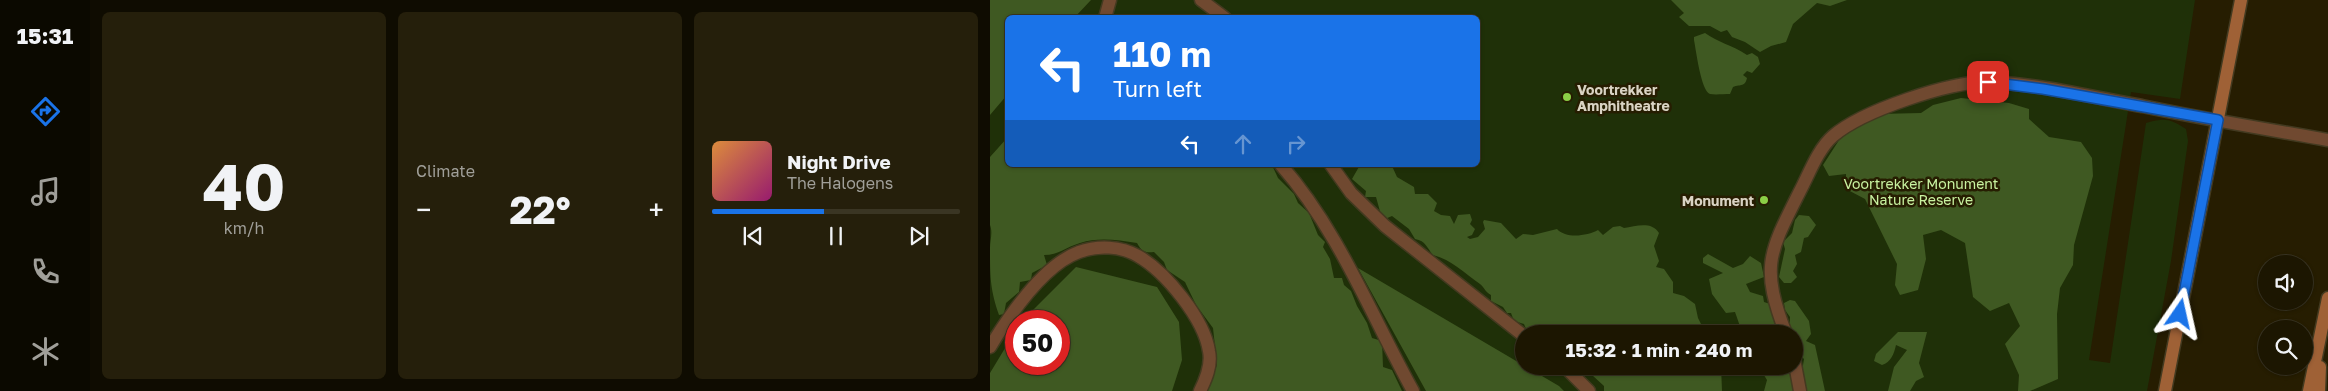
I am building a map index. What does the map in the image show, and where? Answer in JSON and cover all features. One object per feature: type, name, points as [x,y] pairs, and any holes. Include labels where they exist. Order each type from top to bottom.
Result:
[{"type":"main road","points":[[2165,391],[2241,0]]},
{"type":"main road","points":[[2309,391],[2328,298]]},
{"type":"main road","points":[[2317,350],[2320,359],[2319,391]]},
{"type":"street","points":[[1106,15],[1110,0]]},
{"type":"street","points":[[1201,0],[1221,15]]},
{"type":"street","points":[[1784,325],[1770,276],[1771,256],[1777,237],[1817,159],[1832,137],[1863,116],[1960,84],[1988,82],[2043,89],[2328,140]]},
{"type":"street","points":[[1283,167],[1304,191],[1324,223],[1413,391]]},
{"type":"street","points":[[1332,167],[1351,193],[1385,226],[1515,329]]},
{"type":"street","points":[[990,347],[1015,310],[1060,264],[1077,252],[1087,249],[1115,248],[1138,256],[1153,267],[1175,290],[1200,325],[1210,352],[1206,378],[1200,391]]},
{"type":"street","points":[[1573,375],[1589,391]]},
{"type":"street","points":[[1797,375],[1800,391]]},
{"type":"green space","name":"Voortrekker Monument Nature Reserve","points":[[990,0],[2195,0],[2180,99],[2131,92],[2089,360],[2110,363],[2146,123],[2158,120],[2171,121],[2186,129],[2188,141],[2171,261],[2147,391],[990,391]]},
{"type":"green space","points":[[990,0],[1091,0],[1077,15],[1005,15],[1005,97],[990,115]]},
{"type":"green space","points":[[1671,0],[1847,0],[1830,6],[1817,3],[1793,24],[1786,42],[1771,46],[1760,52],[1745,42],[1732,37],[1727,30],[1721,32],[1710,26],[1689,26],[1679,17],[1684,13]]},
{"type":"green space","points":[[1705,33],[1747,55],[1752,53],[1758,57],[1760,64],[1752,73],[1747,71],[1743,75],[1747,78],[1745,83],[1733,87],[1730,94],[1710,94],[1704,86],[1699,70],[1694,37]]},
{"type":"green space","points":[[1961,98],[2009,103],[2029,109],[2029,119],[2049,137],[2081,142],[2092,158],[2093,176],[2074,245],[2073,265],[2060,288],[2057,314],[2058,379],[2030,391],[2018,391],[2019,375],[2005,344],[2020,326],[2009,303],[1990,311],[1973,297],[1965,243],[1941,230],[1923,235],[1926,259],[1918,290],[1900,295],[1895,285],[1897,264],[1865,199],[1846,189],[1846,174],[1829,176],[1823,165],[1841,137],[1878,114],[1921,113],[1933,105]]},
{"type":"green space","points":[[1005,140],[1005,167],[1273,167],[1278,178],[1294,194],[1298,203],[1309,213],[1318,235],[1325,242],[1323,247],[1330,259],[1334,278],[1342,278],[1344,285],[1351,291],[1367,323],[1372,338],[1382,341],[1383,367],[1392,370],[1402,391],[1207,391],[1217,365],[1213,328],[1196,305],[1185,282],[1167,270],[1164,262],[1154,252],[1144,251],[1137,243],[1094,240],[1075,245],[1054,254],[1044,255],[1047,265],[1032,273],[1031,280],[1020,282],[1019,292],[1006,303],[1004,314],[999,315],[990,275],[990,157]]},
{"type":"green space","points":[[1359,167],[1392,167],[1397,177],[1414,187],[1415,194],[1428,194],[1437,203],[1434,211],[1441,215],[1450,216],[1454,224],[1458,215],[1470,214],[1472,220],[1470,224],[1475,229],[1472,235],[1467,237],[1470,239],[1478,237],[1485,229],[1484,220],[1501,223],[1516,239],[1523,234],[1533,235],[1557,229],[1571,235],[1583,235],[1598,230],[1603,235],[1613,227],[1620,226],[1624,228],[1643,225],[1652,227],[1659,233],[1654,246],[1659,261],[1656,267],[1664,269],[1673,282],[1673,293],[1684,296],[1695,304],[1702,325],[1524,325],[1514,321],[1511,313],[1507,313],[1503,307],[1491,301],[1491,295],[1480,284],[1452,263],[1433,255],[1424,243],[1415,239],[1409,229],[1392,216],[1385,219],[1381,215],[1376,197],[1365,197],[1366,191],[1352,179]]},
{"type":"green space","points":[[1799,215],[1809,216],[1816,225],[1808,237],[1804,238],[1801,252],[1795,255],[1797,264],[1793,271],[1797,277],[1791,283],[1784,283],[1779,277],[1785,249],[1783,242],[1792,233],[1795,220]]},
{"type":"green space","points":[[1708,254],[1733,268],[1743,264],[1750,256],[1761,263],[1764,277],[1746,284],[1750,292],[1763,296],[1764,302],[1770,304],[1776,318],[1774,325],[1740,325],[1735,312],[1726,313],[1712,294],[1709,279],[1723,273],[1703,263],[1703,258]]},
{"type":"green space","points":[[1076,267],[1157,287],[1179,322],[1182,360],[1172,391],[990,391],[990,373],[1005,348],[1005,375],[1070,375],[1070,310],[1033,310]]},
{"type":"green space","points":[[1358,268],[1515,360],[1515,375],[1540,375],[1564,391],[1426,391]]},
{"type":"green space","points":[[1790,300],[1795,301],[1809,321],[1811,334],[1806,341],[1815,345],[1825,391],[1806,391],[1803,375],[1803,325],[1790,325],[1790,317],[1785,310],[1784,303]]},
{"type":"green space","points":[[1898,332],[1927,332],[1919,363],[1924,377],[1916,381],[1910,391],[1888,391],[1894,367],[1907,350],[1896,345],[1888,362],[1882,365],[1874,361],[1876,354]]},
{"type":"green space","points":[[1592,375],[1721,375],[1722,391],[1604,391],[1604,386]]},
{"type":"green space","points":[[1764,375],[1795,375],[1800,380],[1795,391],[1764,391],[1767,380]]},
{"type":"place","name":"Voortrekker Amphitheatre","points":[[1567,97]]},
{"type":"place","name":"Monument","points":[[1764,200]]},
{"type":"route","points":[[1988,82],[2111,100],[2218,120],[2180,314]]}]
